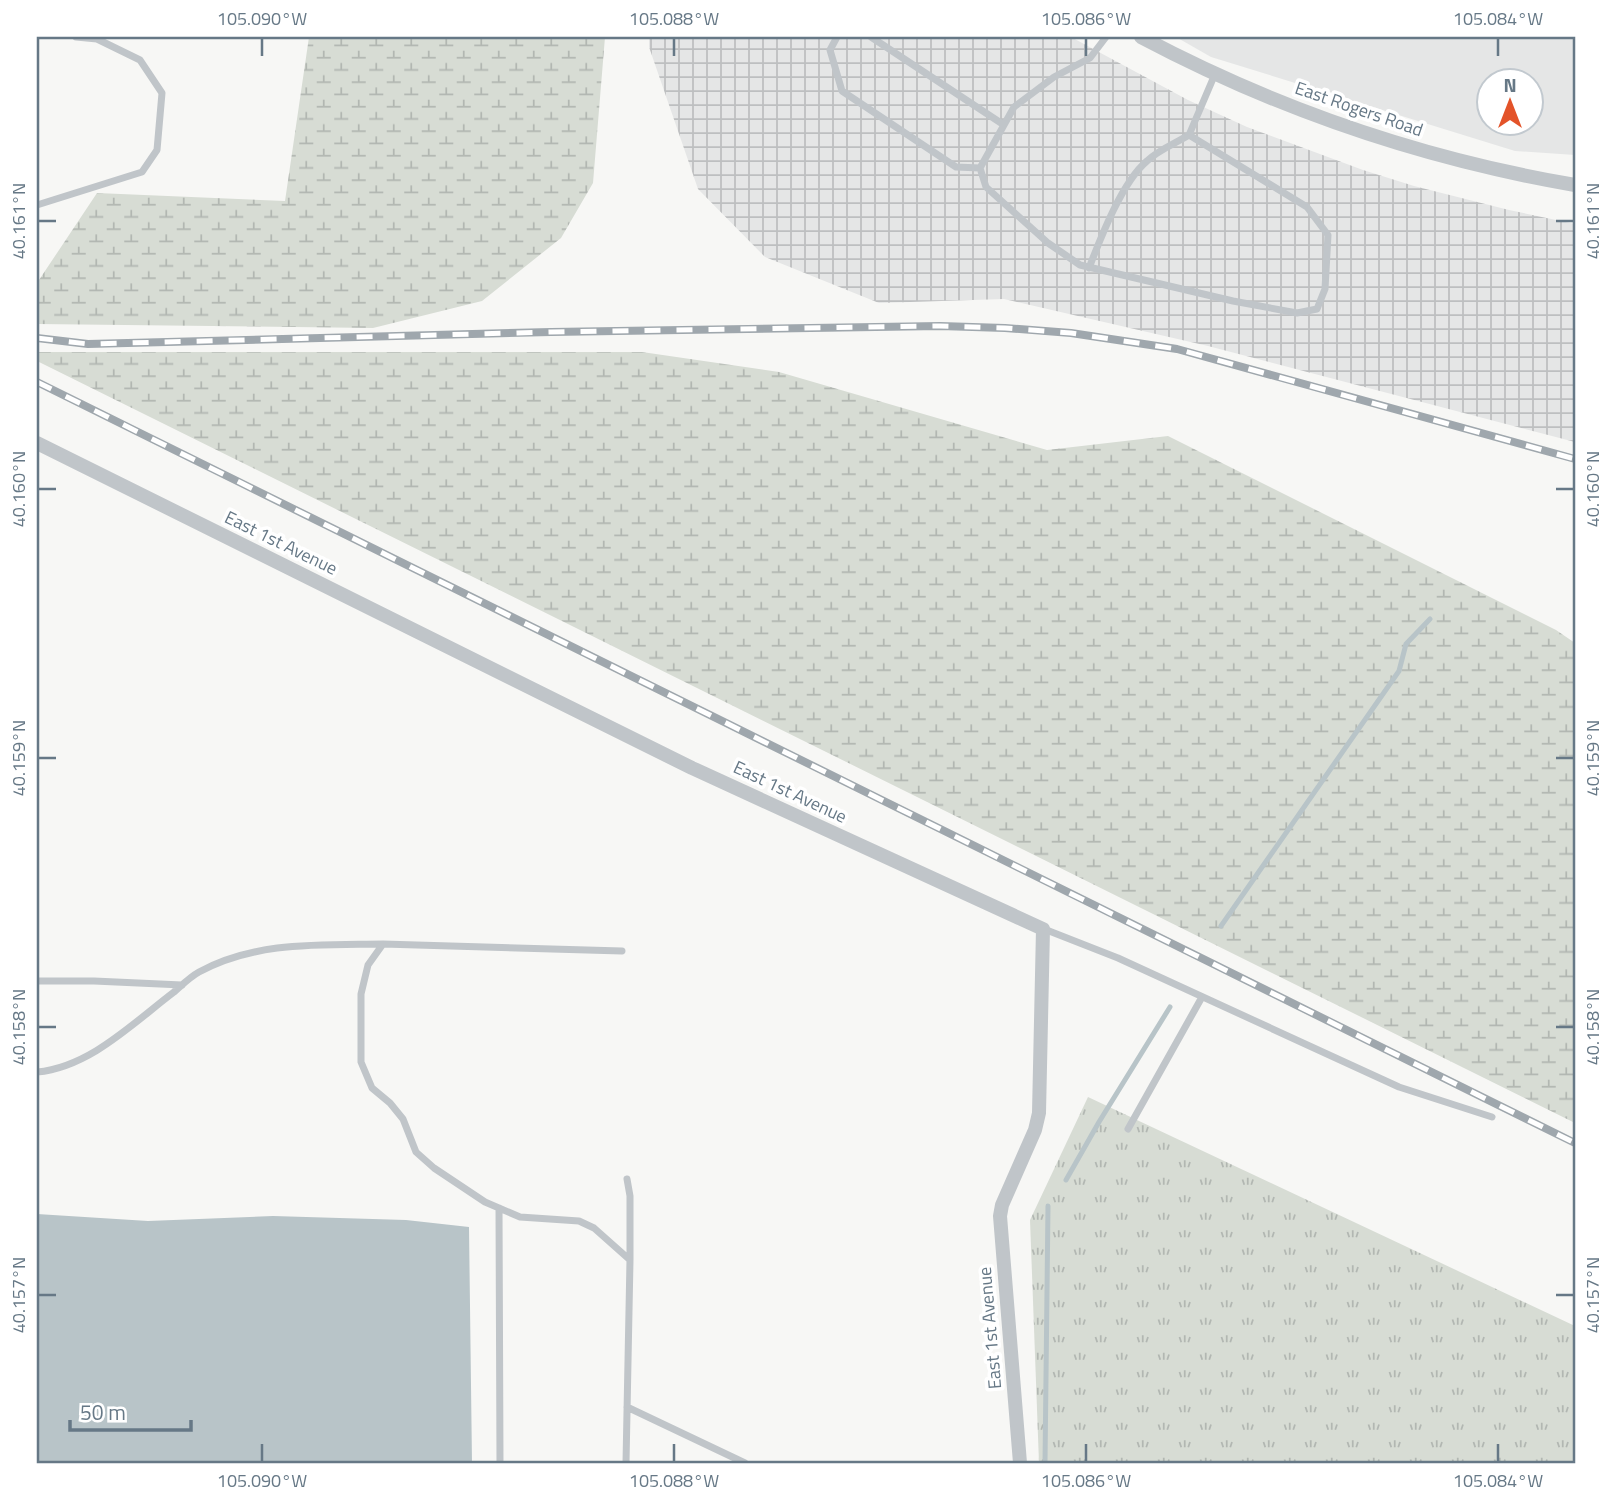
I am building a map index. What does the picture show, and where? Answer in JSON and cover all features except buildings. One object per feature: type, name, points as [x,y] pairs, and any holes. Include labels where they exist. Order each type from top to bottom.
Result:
[{"type":"street","name":"East Rogers Road","points":[[1141,37],[1254,92],[1421,152],[1513,175],[1575,185]]},
{"type":"street","name":"East 1st Avenue","points":[[37,443],[692,768],[1043,929],[1039,1113],[1035,1130],[1002,1205],[1000,1216],[1020,1463]]},
{"type":"lane","points":[[37,205],[142,172],[157,150],[162,93],[140,60],[97,39],[76,37]]},
{"type":"lane","points":[[837,37],[830,50],[842,91],[957,167],[980,168]]},
{"type":"lane","points":[[871,37],[1004,125]]},
{"type":"lane","points":[[1106,37],[1090,58],[1054,77],[1014,107],[980,168],[986,187],[1048,243],[1080,265],[1233,301],[1297,313],[1317,309],[1325,289],[1328,235],[1307,207],[1189,135]]},
{"type":"lane","points":[[1089,268],[1101,237],[1130,180],[1147,160],[1189,135],[1214,74]]},
{"type":"lane","points":[[1043,929],[1118,958],[1399,1087],[1492,1117]]},
{"type":"lane","points":[[37,1072],[72,1064],[102,1047],[199,972],[257,950],[307,945],[383,944],[622,951]]},
{"type":"lane","points":[[383,944],[368,965],[360,994],[360,1062],[372,1088],[390,1103],[403,1119],[415,1152],[485,1202],[520,1217],[579,1221],[594,1228],[630,1260]]},
{"type":"lane","points":[[37,981],[182,985]]},
{"type":"lane","points":[[1128,1129],[1202,997]]},
{"type":"lane","points":[[626,1463],[630,1260],[630,1196],[627,1179]]},
{"type":"lane","points":[[499,1208],[500,1463]]},
{"type":"lane","points":[[627,1407],[745,1463]]},
{"type":"shaded area","points":[[649,37],[1071,37],[1188,100],[1247,127],[1414,186],[1575,224],[1575,442],[1208,346],[1004,299],[879,303],[765,257],[698,189],[649,47]]},
{"type":"shaded area","points":[[1176,37],[1575,37],[1575,155],[1515,151],[1211,57]]},
{"type":"shaded area","points":[[37,1214],[148,1221],[273,1216],[406,1220],[469,1227],[472,1463],[37,1463]]},
{"type":"green space","points":[[309,37],[605,37],[593,183],[561,238],[482,301],[373,328],[37,324],[37,283],[97,193],[285,201]]},
{"type":"green space","points":[[37,352],[642,352],[779,372],[1047,450],[1168,436],[1556,630],[1575,643],[1575,1123],[37,361]]},
{"type":"green space","points":[[1088,1097],[1575,1326],[1575,1463],[1039,1463],[1030,1220]]},
{"type":"waterway","points":[[1221,926],[1399,671],[1406,644],[1430,619]]},
{"type":"waterway","points":[[1066,1180],[1170,1007]]},
{"type":"waterway","points":[[1045,1463],[1048,1206]]},
{"type":"railway","points":[[37,338],[88,344],[551,332],[940,326],[1071,333],[1177,349],[1575,459]]},
{"type":"railway","points":[[37,382],[1575,1143]]}]
